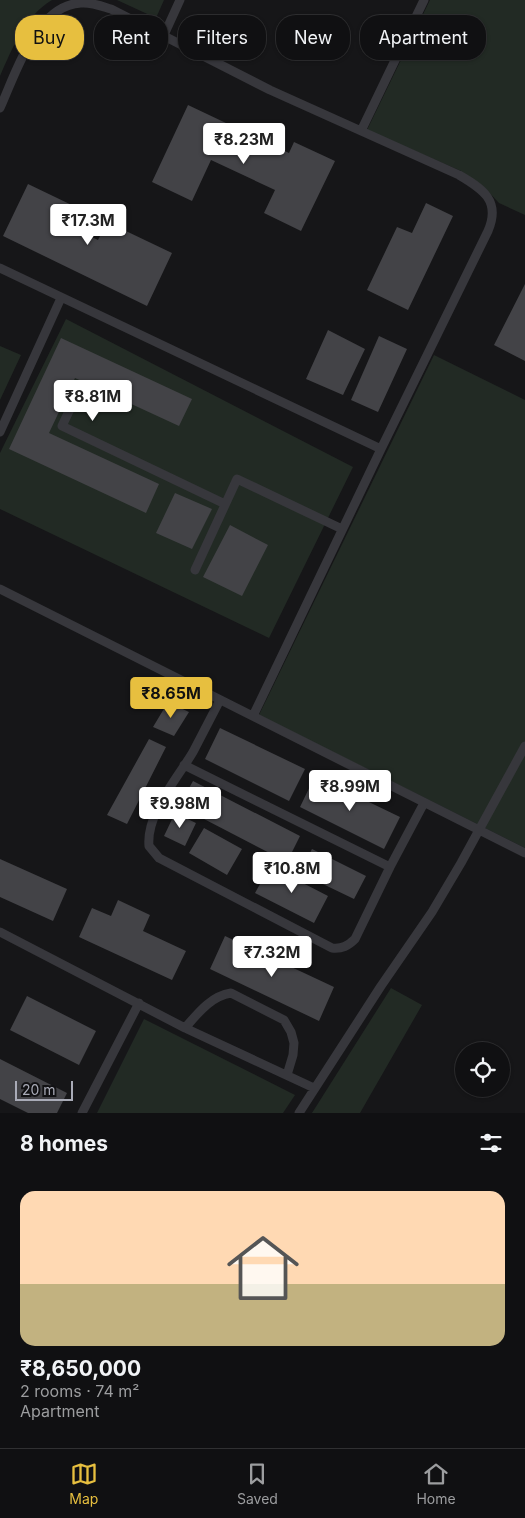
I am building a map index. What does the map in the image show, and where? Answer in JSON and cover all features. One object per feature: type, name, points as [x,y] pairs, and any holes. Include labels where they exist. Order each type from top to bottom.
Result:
[{"type":"lane","points":[[168,26],[180,0]]},
{"type":"lane","points":[[361,131],[424,0]]},
{"type":"lane","points":[[0,108],[38,28],[48,17],[64,7],[80,2],[94,4],[122,15]]},
{"type":"lane","points":[[168,37],[270,90],[459,174],[488,196],[493,209],[493,220],[488,231],[253,716]]},
{"type":"lane","points":[[0,268],[381,449]]},
{"type":"lane","points":[[0,432],[61,298]]},
{"type":"lane","points":[[79,390],[62,426],[225,504]]},
{"type":"lane","points":[[195,570],[236,479],[342,529]]},
{"type":"lane","points":[[0,589],[479,831],[525,852]]},
{"type":"lane","points":[[220,700],[164,798],[149,829],[149,846],[152,852],[159,858],[332,948],[340,949],[355,939],[424,803]]},
{"type":"lane","points":[[299,1113],[381,986],[423,926],[479,831],[525,746]]},
{"type":"lane","points":[[184,765],[390,867]]},
{"type":"lane","points":[[0,932],[185,1028],[314,1088]]},
{"type":"lane","points":[[185,1028],[211,1001],[224,994],[231,994],[284,1020],[291,1032],[294,1043],[293,1055],[287,1075]]},
{"type":"lane","points":[[82,1113],[139,1004]]},
{"type":"shaded area","points":[[0,0],[52,0],[34,15],[15,15],[15,44],[0,76]]},
{"type":"shaded area","points":[[117,0],[164,0],[157,15],[150,15]]},
{"type":"shaded area","points":[[430,0],[525,0],[525,215],[499,203],[483,186],[461,171],[367,130],[401,60],[486,60],[486,15],[423,15]]},
{"type":"shaded area","points":[[66,319],[353,467],[269,638],[0,509],[0,453]]},
{"type":"shaded area","points":[[0,346],[21,355],[0,400]]},
{"type":"shaded area","points":[[434,355],[525,400],[525,848],[259,715]]},
{"type":"shaded area","points":[[391,988],[422,1005],[360,1113],[312,1113]]},
{"type":"shaded area","points":[[144,1019],[295,1095],[283,1113],[97,1113]]},
{"type":"building","points":[[188,105],[289,153],[294,142],[335,161],[301,231],[264,213],[275,190],[211,160],[192,201],[152,182]]},
{"type":"building","points":[[28,184],[80,209],[71,227],[98,240],[107,222],[172,253],[147,306],[3,236]]},
{"type":"building","points":[[426,203],[453,216],[408,310],[367,290],[397,227],[412,233]]},
{"type":"building","points":[[525,284],[525,361],[494,345]]},
{"type":"building","points":[[328,330],[365,349],[343,395],[306,379]]},
{"type":"building","points":[[379,336],[407,349],[378,412],[351,400]]},
{"type":"building","points":[[61,338],[192,399],[179,426],[75,378],[49,433],[159,484],[146,513],[9,449]]},
{"type":"building","points":[[175,493],[212,509],[192,549],[156,533]]},
{"type":"building","points":[[230,525],[268,545],[242,596],[203,577]]},
{"type":"building","points":[[168,702],[189,712],[174,736],[153,727]]},
{"type":"building","points":[[220,728],[305,769],[289,801],[205,759]]},
{"type":"building","points":[[149,739],[166,747],[127,824],[107,815]]},
{"type":"building","points":[[315,776],[400,817],[384,849],[300,807]]},
{"type":"building","points":[[193,781],[300,836],[287,862],[179,806]]},
{"type":"building","points":[[175,813],[196,823],[185,846],[164,836]]},
{"type":"building","points":[[204,828],[242,849],[227,875],[189,853]]},
{"type":"building","points":[[312,849],[366,876],[354,899],[300,873]]},
{"type":"building","points":[[0,859],[67,889],[53,921],[0,897]]},
{"type":"building","points":[[270,866],[328,896],[314,923],[255,893]]},
{"type":"building","points":[[118,900],[150,915],[143,931],[186,951],[172,980],[79,937],[92,908],[111,916]]},
{"type":"building","points":[[225,936],[334,987],[319,1021],[210,969]]},
{"type":"building","points":[[27,996],[96,1031],[79,1065],[10,1030]]},
{"type":"building","points":[[0,1059],[67,1093],[57,1113],[28,1113],[0,1099]]}]
